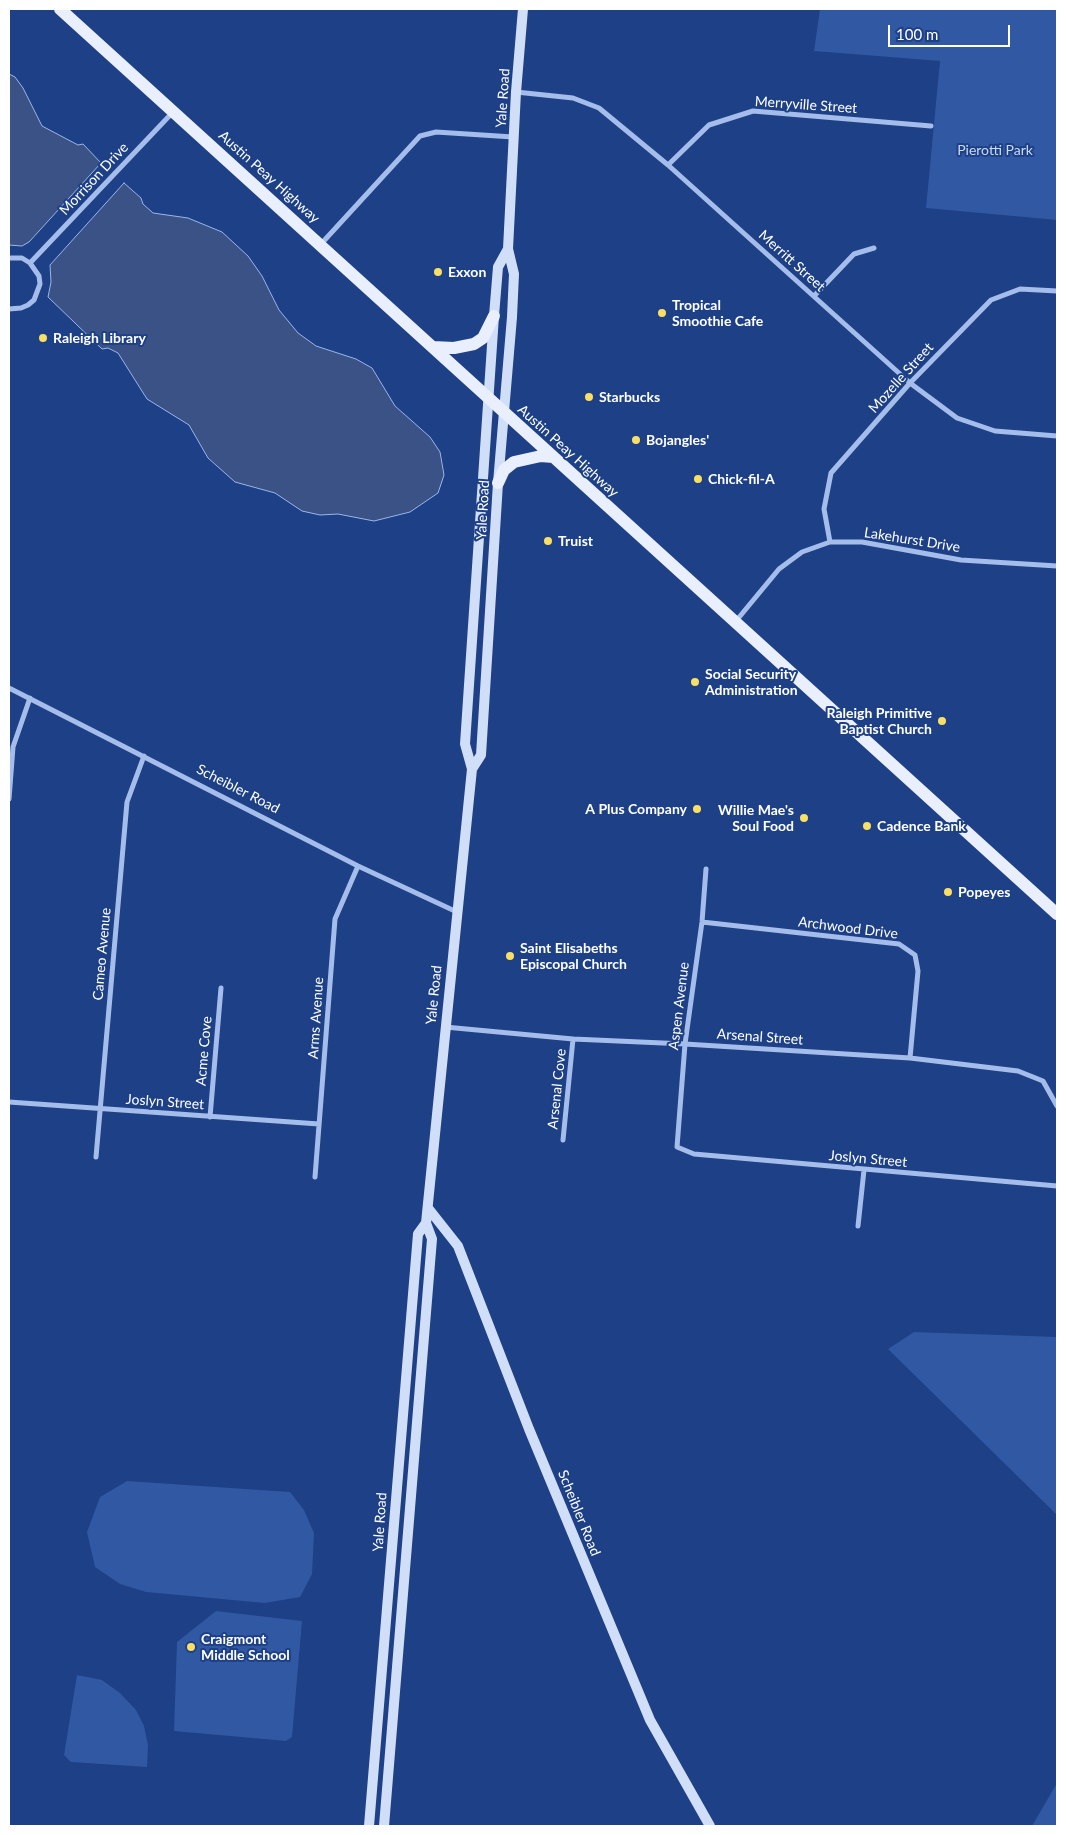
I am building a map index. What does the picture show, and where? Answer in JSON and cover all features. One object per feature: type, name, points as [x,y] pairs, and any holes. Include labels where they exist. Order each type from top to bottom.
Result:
[{"type":"main road","name":"Austin Peay Highway","points":[[60,9],[1057,914]]},
{"type":"main road","name":"Yale Road","points":[[472,769],[481,755],[498,483],[514,274],[508,249],[516,92],[523,9]]},
{"type":"main road","name":"Yale Road","points":[[384,1826],[432,1239],[426,1223],[444,1027],[472,769],[466,736],[494,316],[498,267],[508,249]]},
{"type":"main road","points":[[433,347],[454,348],[474,344],[483,338],[494,316]]},
{"type":"main road","points":[[498,483],[504,470],[514,462],[536,456],[553,457]]},
{"type":"main road","name":"Scheibler Road","points":[[428,1208],[458,1246],[529,1428],[650,1720],[710,1826]]},
{"type":"main road","name":"Yale Road","points":[[369,1826],[418,1234],[426,1223]]},
{"type":"street","name":"Merritt Street","points":[[516,92],[572,98],[599,108],[668,165],[910,383],[957,418],[994,431],[1057,436]]},
{"type":"street","name":"Morrison Drive","points":[[30,263],[174,111]]},
{"type":"street","name":"Merryville Street","points":[[668,165],[709,125],[753,111],[931,126]]},
{"type":"street","points":[[321,244],[420,136],[436,132],[514,137]]},
{"type":"street","points":[[814,296],[854,254],[874,248]]},
{"type":"street","points":[[9,258],[22,258],[30,263],[39,276],[38,292],[28,305],[21,308],[9,308]]},
{"type":"street","name":"Mozelle Street","points":[[830,542],[824,509],[831,473],[910,383],[991,300],[1020,289],[1057,291]]},
{"type":"street","name":"Lakehurst Drive","points":[[736,622],[779,569],[802,552],[830,542],[862,542],[961,560],[1057,566]]},
{"type":"street","name":"Scheibler Road","points":[[9,688],[358,866],[457,912]]},
{"type":"street","points":[[9,799],[14,747],[30,698]]},
{"type":"street","name":"Cameo Avenue","points":[[96,1157],[127,802],[144,756]]},
{"type":"street","name":"Arms Avenue","points":[[315,1177],[335,919],[358,866]]},
{"type":"street","name":"Aspen Avenue","points":[[677,1147],[685,1044],[702,922],[706,869]]},
{"type":"street","name":"Archwood Drive","points":[[702,922],[899,944],[915,955],[918,971],[910,1058]]},
{"type":"street","name":"Acme Cove","points":[[210,1117],[221,988]]},
{"type":"street","name":"Arsenal Street","points":[[444,1027],[573,1039],[910,1058],[1018,1071],[1043,1081],[1057,1106]]},
{"type":"street","name":"Arsenal Cove","points":[[563,1140],[573,1039]]},
{"type":"street","name":"Joslyn Street","points":[[9,1102],[319,1124]]},
{"type":"street","name":"Joslyn Street","points":[[677,1147],[694,1154],[1057,1186]]},
{"type":"street","points":[[858,1226],[864,1170]]},
{"type":"green space","name":"Pierotti Park","points":[[820,9],[1057,9],[1057,220],[926,208],[940,61],[814,51]]},
{"type":"green space","points":[[914,1332],[1057,1337],[1057,1515],[888,1349]]},
{"type":"green space","points":[[127,1481],[290,1492],[304,1510],[314,1533],[312,1574],[300,1597],[265,1603],[146,1592],[120,1584],[95,1567],[87,1532],[100,1497]]},
{"type":"green space","points":[[216,1611],[302,1621],[292,1737],[286,1741],[174,1731],[177,1642]]},
{"type":"green space","points":[[77,1675],[102,1680],[120,1693],[136,1710],[144,1726],[148,1745],[147,1767],[71,1762],[64,1755]]},
{"type":"green space","points":[[1057,1783],[1057,1826],[1032,1826]]},
{"type":"shaded area","points":[[9,74],[15,77],[23,88],[42,126],[78,145],[83,144],[101,163],[29,242],[22,246],[9,245]]},
{"type":"shaded area","points":[[124,183],[141,198],[143,204],[153,213],[188,218],[222,232],[248,256],[262,276],[279,310],[298,333],[316,346],[356,359],[372,368],[395,406],[430,437],[440,452],[444,475],[438,493],[410,512],[374,521],[338,514],[320,515],[302,511],[275,493],[235,482],[208,458],[189,425],[147,399],[118,353],[108,348],[102,349],[48,297],[51,282],[50,265]]},
{"type":"place","name":"Exxon","points":[[438,272]]},
{"type":"place","name":"Tropical Smoothie Cafe","points":[[662,313]]},
{"type":"place","name":"Raleigh Library","points":[[43,338]]},
{"type":"place","name":"Starbucks","points":[[589,397]]},
{"type":"place","name":"Bojangles'","points":[[636,440]]},
{"type":"place","name":"Chick-fil-A","points":[[698,479]]},
{"type":"place","name":"Truist","points":[[548,541]]},
{"type":"place","name":"Social Security Administration","points":[[695,682]]},
{"type":"place","name":"Raleigh Primitive Baptist Church","points":[[942,721]]},
{"type":"place","name":"A Plus Company","points":[[697,809]]},
{"type":"place","name":"Willie Mae's Soul Food","points":[[804,818]]},
{"type":"place","name":"Cadence Bank","points":[[867,826]]},
{"type":"place","name":"Popeyes","points":[[948,892]]},
{"type":"place","name":"Saint Elisabeths Episcopal Church","points":[[510,956]]},
{"type":"place","name":"Craigmont Middle School","points":[[191,1647]]}]
